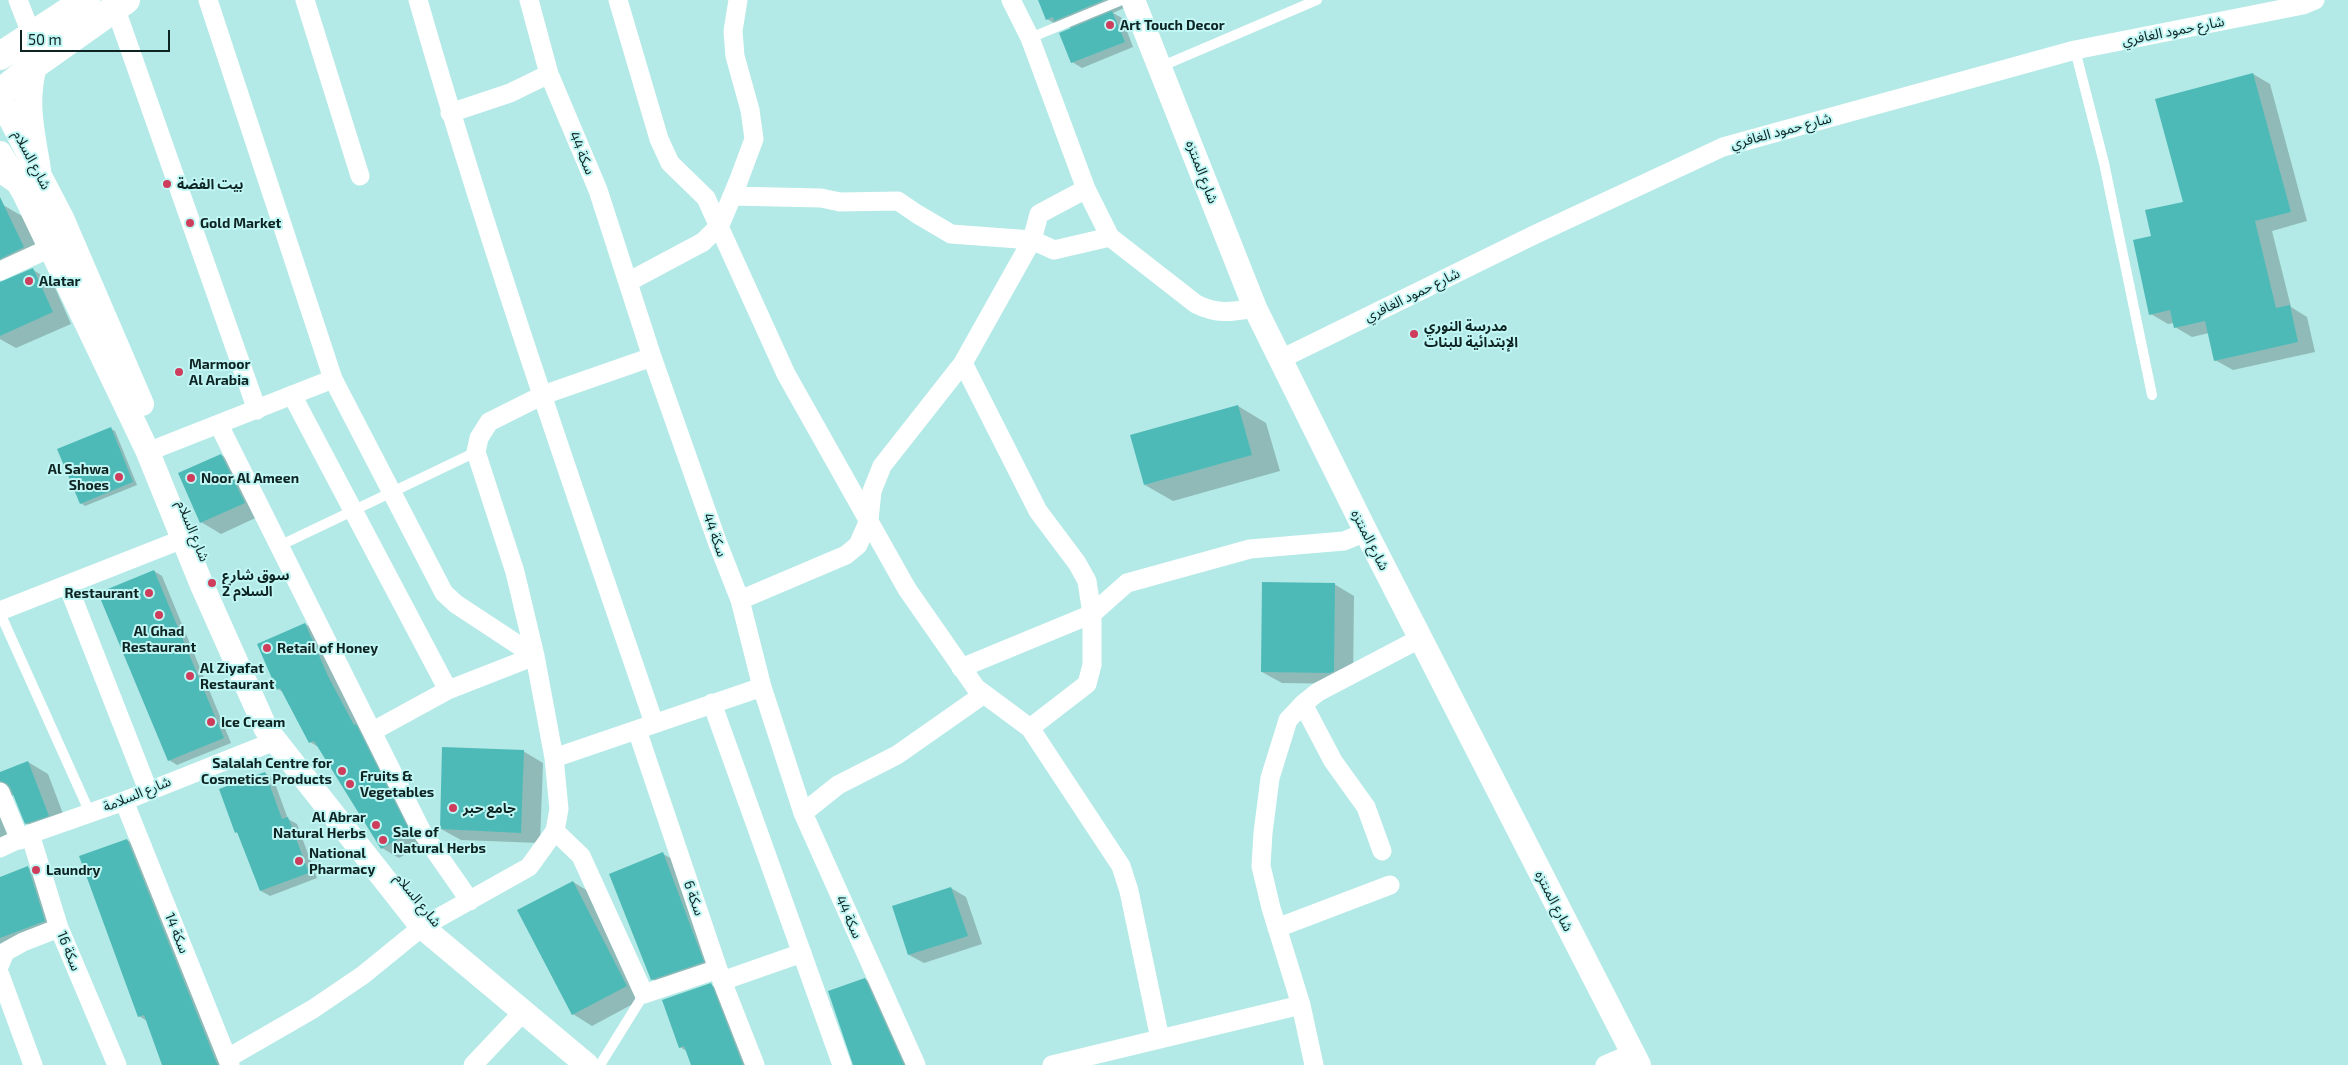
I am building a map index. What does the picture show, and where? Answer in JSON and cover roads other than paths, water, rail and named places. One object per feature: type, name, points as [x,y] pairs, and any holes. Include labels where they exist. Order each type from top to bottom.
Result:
[{"type":"main road","points":[[0,56],[32,36],[78,2]]},
{"type":"main road","points":[[0,93],[33,66],[120,4]]},
{"type":"main road","points":[[0,33],[32,36]]},
{"type":"main road","points":[[17,172],[27,103],[27,88],[33,66]]},
{"type":"street","points":[[18,0],[32,36]]},
{"type":"street","points":[[208,0],[333,379],[444,593],[456,604],[535,656]]},
{"type":"street","points":[[305,0],[360,176]]},
{"type":"street","name":"سكة 6","points":[[418,0],[450,113],[543,395],[646,727],[720,975],[755,1065]]},
{"type":"street","name":"سكة 44","points":[[529,0],[549,74],[598,190],[652,357],[718,544],[740,600],[762,687],[803,813],[916,1065]]},
{"type":"street","points":[[618,0],[659,138],[670,163],[694,184],[706,198],[720,225],[786,374],[907,589],[976,688],[1030,728],[1121,866],[1129,891],[1160,1039]]},
{"type":"street","points":[[628,282],[703,242],[720,225],[732,196],[754,139],[750,110],[735,56],[733,31],[738,0]]},
{"type":"street","points":[[1011,0],[1030,38],[1086,189],[1110,237],[1196,304],[1210,311],[1226,313],[1255,308]]},
{"type":"street","name":"شارع المنتزه","points":[[1133,0],[1255,308],[1366,532],[1636,1059]]},
{"type":"street","name":"شارع حمود الغافري","points":[[1281,359],[1534,235],[1723,147],[2075,50],[2304,5],[2315,0]]},
{"type":"street","points":[[120,4],[257,410]]},
{"type":"street","points":[[450,113],[510,93],[549,74]]},
{"type":"street","name":"شارع السلام","points":[[0,99],[17,172],[50,248],[147,450],[183,539],[266,728],[428,923],[458,956],[587,1065]]},
{"type":"street","name":"شارع السلام","points":[[0,154],[62,218],[160,447],[212,577],[278,719],[428,923]]},
{"type":"street","points":[[740,600],[846,555],[858,545],[869,520],[872,491],[882,466],[963,364],[1032,240],[1039,214],[1086,189]]},
{"type":"street","points":[[732,196],[821,198],[840,202],[898,201],[952,234],[1032,240],[1054,250],[1110,237]]},
{"type":"street","points":[[0,271],[50,248]]},
{"type":"street","points":[[229,1061],[313,1010],[363,975],[428,923],[529,867],[556,831],[559,809],[554,758],[535,656],[516,572],[476,452],[479,438],[489,422],[543,395],[652,357]]},
{"type":"street","points":[[963,364],[1038,511],[1078,563],[1087,581],[1092,614],[1092,665],[1087,684],[1030,728]]},
{"type":"street","points":[[160,447],[333,379]]},
{"type":"street","points":[[292,395],[354,509],[448,690]]},
{"type":"street","points":[[219,425],[422,832],[470,901]]},
{"type":"street","points":[[961,668],[1092,614],[1127,583],[1250,549],[1344,542],[1366,532]]},
{"type":"street","points":[[0,612],[183,539]]},
{"type":"street","points":[[68,586],[148,790]]},
{"type":"street","points":[[1314,1065],[1301,1005],[1277,928],[1261,866],[1270,778],[1288,720],[1302,704],[1318,692],[1421,638]]},
{"type":"street","points":[[373,731],[448,690],[535,656]]},
{"type":"street","points":[[554,758],[762,687]]},
{"type":"street","points":[[803,813],[838,785],[897,755],[984,694]]},
{"type":"street","points":[[712,703],[842,1065]]},
{"type":"street","points":[[1302,704],[1333,761],[1366,808],[1382,852]]},
{"type":"street","name":"شارع السلامة","points":[[0,848],[124,801],[275,740]]},
{"type":"street","name":"سكة 16","points":[[0,792],[25,837],[59,928],[117,1065]]},
{"type":"street","name":"سكة 14","points":[[124,801],[229,1061]]},
{"type":"street","points":[[556,831],[581,856],[644,994],[802,953]]},
{"type":"street","points":[[1277,928],[1390,885]]},
{"type":"street","points":[[0,964],[5,952],[23,942],[59,928]]},
{"type":"street","points":[[0,976],[33,1065]]},
{"type":"street","points":[[1052,1065],[1301,1005]]},
{"type":"street","points":[[473,1065],[524,1011]]},
{"type":"street","points":[[1605,1065],[1636,1059]]},
{"type":"lane","points":[[1030,38],[1122,0]]},
{"type":"lane","points":[[1160,66],[1317,0]]},
{"type":"lane","points":[[2075,50],[2105,170],[2152,396]]},
{"type":"lane","points":[[278,546],[476,452]]},
{"type":"lane","points":[[0,612],[90,813]]},
{"type":"lane","points":[[600,1065],[644,994]]},
{"type":"place","name":"Art Touch Decor","points":[[1110,25]]},
{"type":"place","name":"بيت الفضة","points":[[167,184]]},
{"type":"place","name":"Gold Market","points":[[190,223]]},
{"type":"place","name":"Alatar","points":[[29,281]]},
{"type":"place","name":"مدرسة النوري الإبتدائية للبنات","points":[[1414,334]]},
{"type":"place","name":"Marmoor Al Arabia","points":[[179,372]]},
{"type":"place","name":"Al Sahwa Shoes","points":[[119,477]]},
{"type":"place","name":"Noor Al Ameen","points":[[191,478]]},
{"type":"place","name":"سوق شارع السلام 2","points":[[212,583]]},
{"type":"place","name":"Restaurant","points":[[149,593]]},
{"type":"place","name":"Al Ghad Restaurant","points":[[159,615]]},
{"type":"place","name":"Retail of Honey","points":[[267,648]]},
{"type":"place","name":"Al Ziyafat Restaurant","points":[[190,676]]},
{"type":"place","name":"Ice Cream","points":[[211,722]]},
{"type":"place","name":"Salalah Centre for Cosmetics Products","points":[[342,771]]},
{"type":"place","name":"Fruits & Vegetables","points":[[350,784]]},
{"type":"place","name":"جامع حبر","points":[[453,808]]},
{"type":"place","name":"Al Abrar Natural Herbs","points":[[376,825]]},
{"type":"place","name":"Sale of Natural Herbs","points":[[383,840]]},
{"type":"place","name":"National Pharmacy","points":[[299,861]]},
{"type":"place","name":"Laundry","points":[[36,870]]}]
